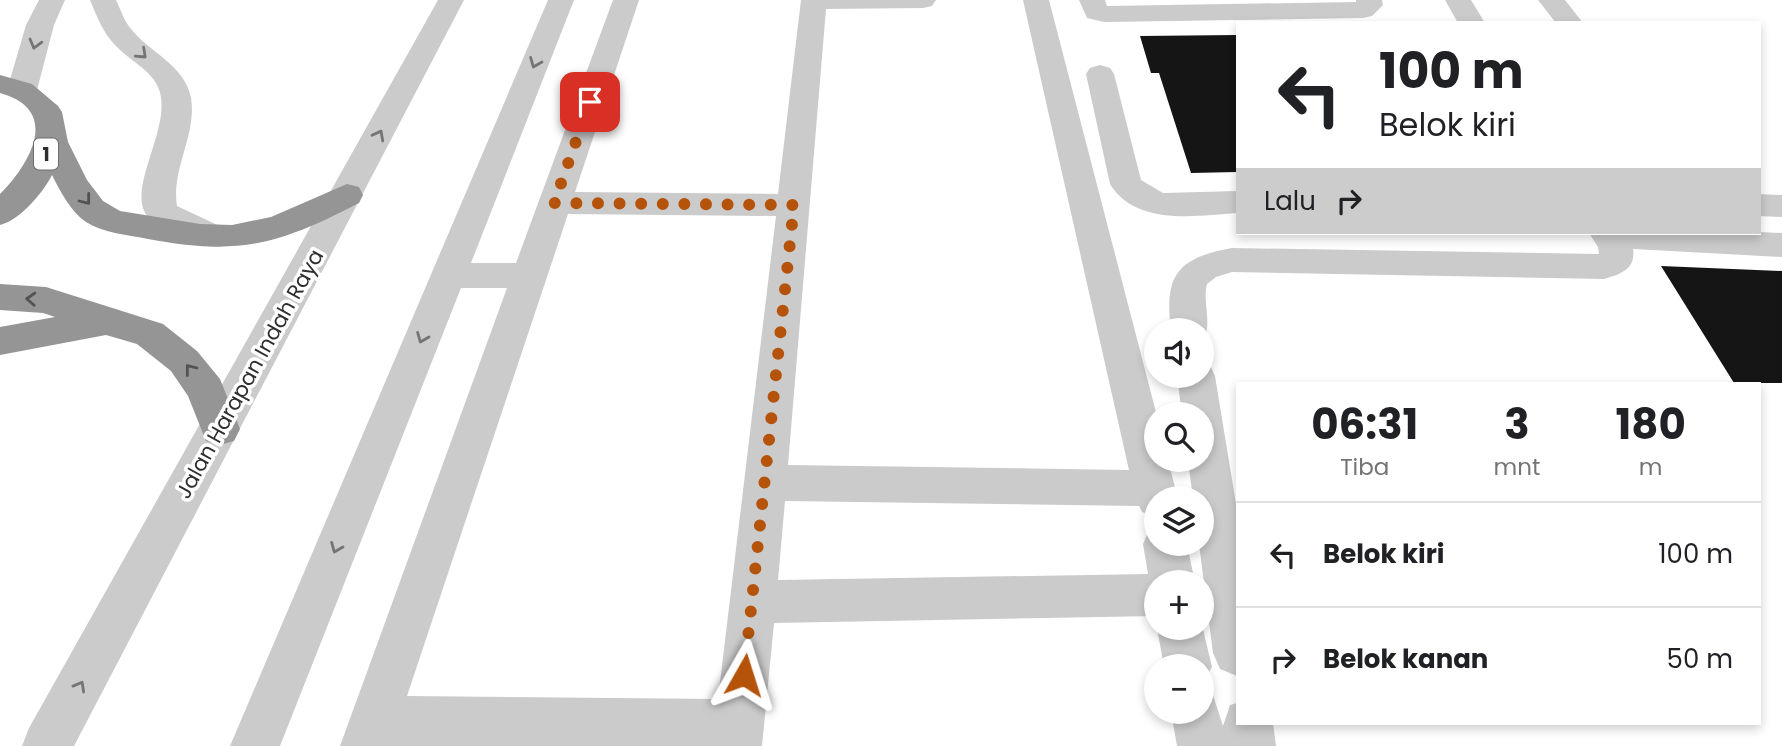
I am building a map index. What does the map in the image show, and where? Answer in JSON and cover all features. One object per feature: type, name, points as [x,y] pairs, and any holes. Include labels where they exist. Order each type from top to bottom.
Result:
[{"type":"highway","name":"1","points":[[0,214],[33,180],[52,142],[47,111],[11,87]]},
{"type":"highway","points":[[52,142],[64,171],[97,214],[142,227],[214,237],[262,231],[306,217],[347,195]]},
{"type":"highway","points":[[0,297],[46,300],[150,334],[184,361],[206,390],[220,429]]},
{"type":"highway","points":[[0,341],[107,322]]},
{"type":"street","points":[[11,87],[52,0]]},
{"type":"street","points":[[103,0],[119,33],[170,80],[176,94],[178,113],[156,193],[161,211],[178,222],[214,237]]},
{"type":"street","name":"Jalan Harapan Indah Raya","points":[[47,746],[450,0]]},
{"type":"street","points":[[254,746],[561,0]]},
{"type":"street","points":[[626,0],[369,733],[738,735],[814,0],[923,0]]},
{"type":"street","points":[[1036,0],[1154,486]]},
{"type":"street","points":[[1092,0],[1096,12],[1117,14],[1363,10],[1370,5],[1369,0]]},
{"type":"street","points":[[1458,0],[1471,21]]},
{"type":"street","points":[[1551,0],[1568,21]]},
{"type":"street","points":[[1100,74],[1126,184],[1132,192],[1141,199],[1161,204],[1236,202]]},
{"type":"street","points":[[554,203],[794,205]]},
{"type":"street","points":[[1761,205],[1782,206]]},
{"type":"street","points":[[1189,318],[1187,292],[1193,274],[1213,263],[1233,260],[1604,267],[1617,260],[1615,246],[1609,235]]},
{"type":"street","points":[[1622,235],[1782,246]]},
{"type":"street","points":[[448,275],[528,275]]},
{"type":"street","points":[[1200,388],[1224,467],[1236,639]]},
{"type":"street","points":[[766,483],[1144,494]]},
{"type":"street","points":[[752,603],[1144,595]]},
{"type":"street","points":[[1198,724],[1202,746]]},
{"type":"street","points":[[1248,725],[1251,746]]},
{"type":"building","points":[[1236,35],[1236,172],[1191,173],[1159,73],[1151,73],[1140,36]]},
{"type":"building","points":[[1661,266],[1782,271],[1782,383],[1733,382]]},
{"type":"route","points":[[590,102],[554,203],[794,205],[744,675]]}]
